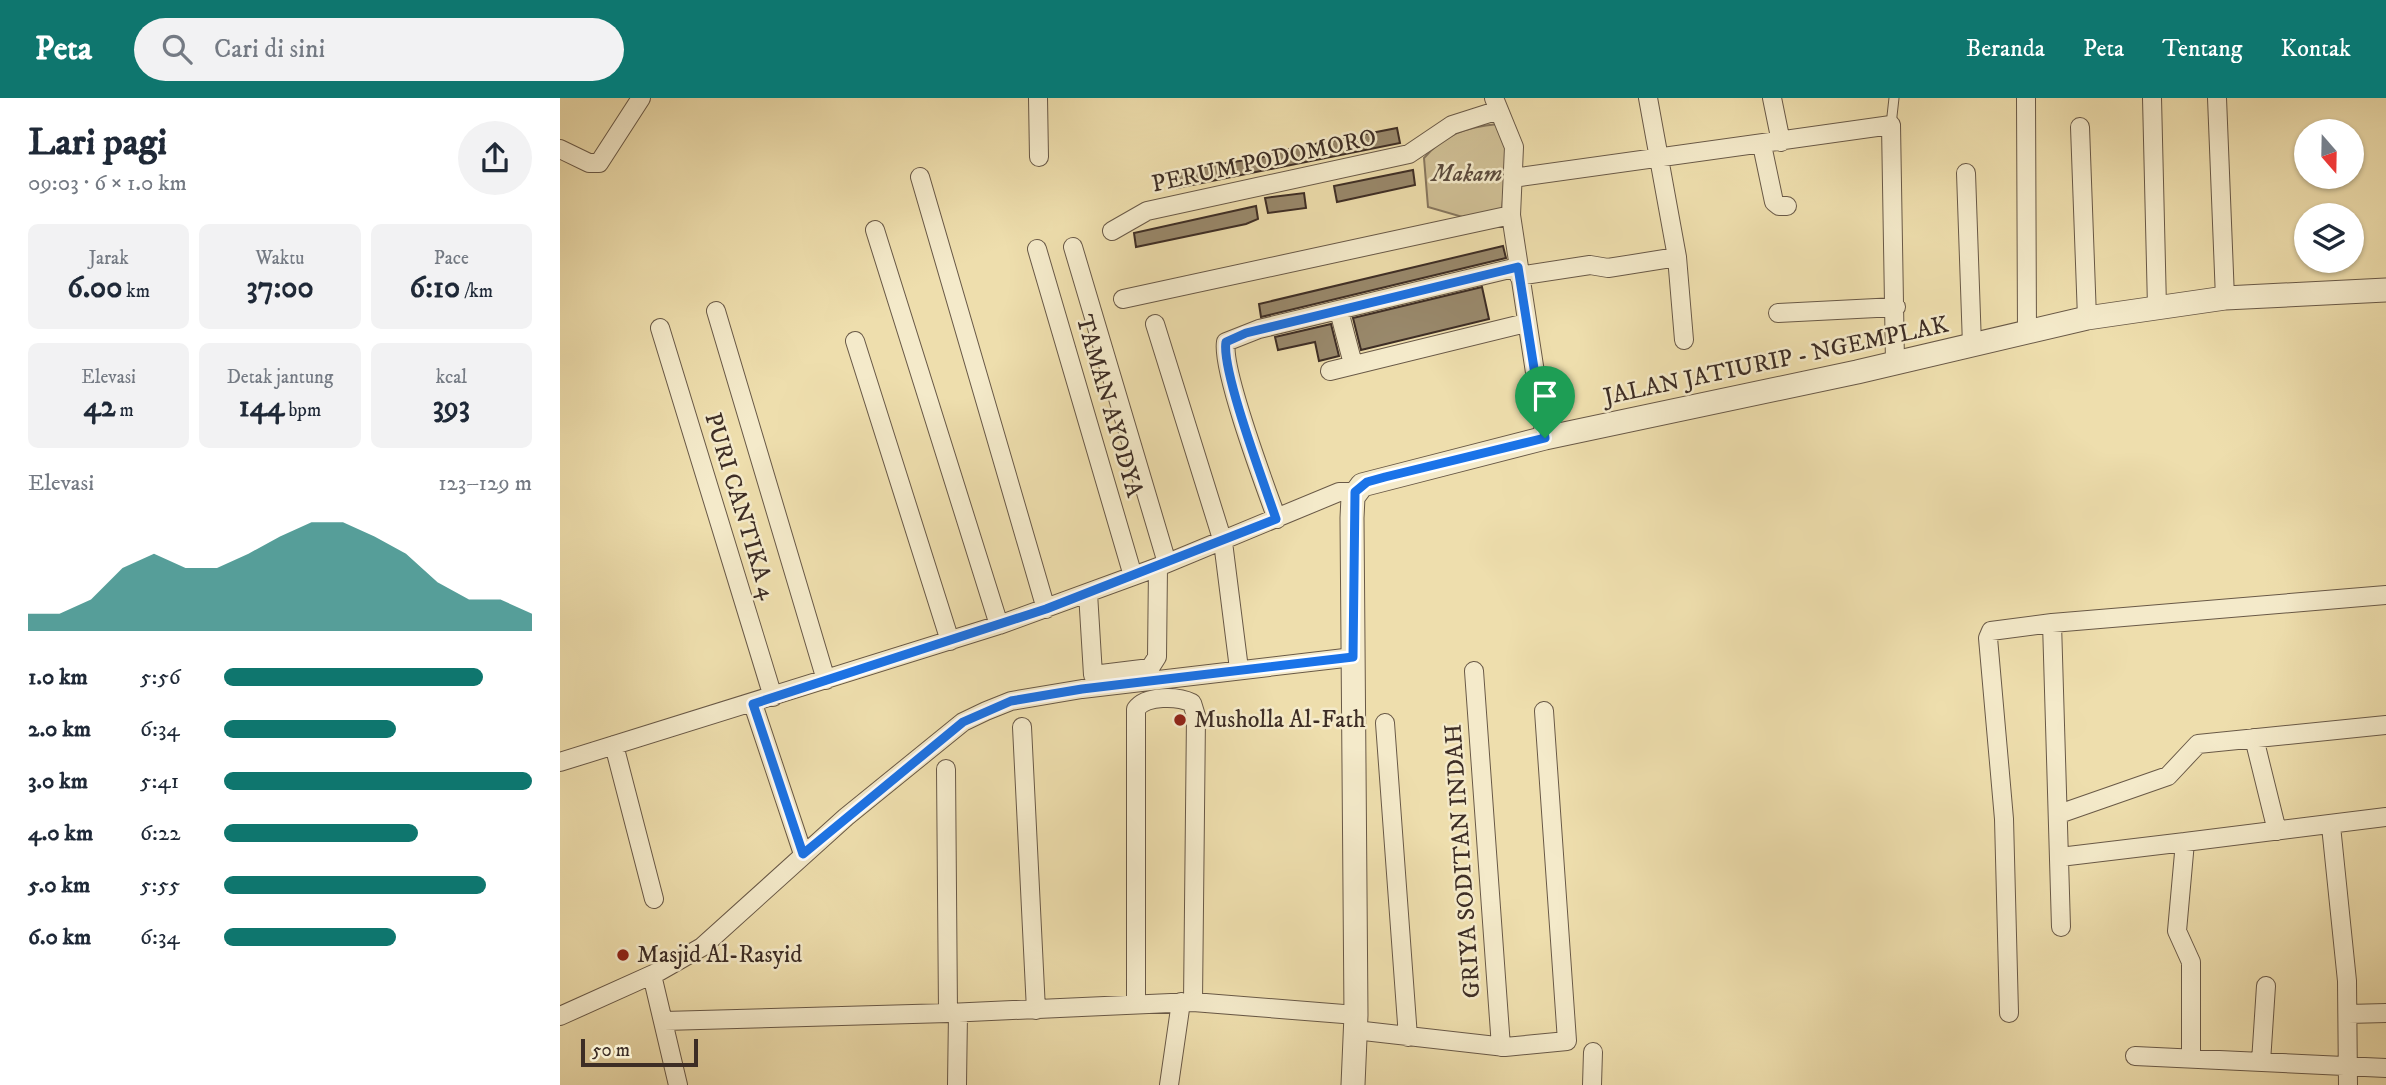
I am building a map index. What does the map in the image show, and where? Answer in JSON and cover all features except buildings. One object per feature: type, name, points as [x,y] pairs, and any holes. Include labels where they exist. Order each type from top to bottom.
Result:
[{"type":"street","points":[[560,149],[589,163],[599,163],[641,98]]},
{"type":"street","points":[[1038,98],[1039,157]]},
{"type":"street","points":[[1648,98],[1676,257],[1684,340]]},
{"type":"street","points":[[1772,98],[1781,142]]},
{"type":"street","points":[[2026,98],[2027,332]]},
{"type":"street","points":[[2152,98],[2157,307]]},
{"type":"street","points":[[2217,98],[2225,298]]},
{"type":"street","points":[[1497,104],[1514,147],[1511,215],[1545,438]]},
{"type":"street","name":"PERUM PODOMORO","points":[[1112,231],[1147,211],[1409,154],[1452,125],[1497,104]]},
{"type":"street","points":[[1513,178],[1891,125],[1895,363]]},
{"type":"street","points":[[2080,127],[2087,318]]},
{"type":"street","points":[[1762,145],[1774,202],[1787,206]]},
{"type":"street","points":[[1966,173],[1972,345]]},
{"type":"street","points":[[920,177],[1046,609]]},
{"type":"street","points":[[1124,299],[1511,215]]},
{"type":"street","points":[[875,230],[999,625]]},
{"type":"street","points":[[1073,247],[1163,565],[1157,657],[1150,668],[1093,675],[1088,593]]},
{"type":"street","name":"TAMAN AYODYA","points":[[1037,249],[1133,576]]},
{"type":"street","points":[[1276,519],[1224,352],[1226,342],[1246,333],[1518,271],[1590,265],[1608,268],[1676,257]]},
{"type":"street","name":"JALAN JATIURIP - NGEMPLAK","points":[[1355,492],[1367,482],[1545,438],[1895,363],[2087,318],[2225,298],[2386,290]]},
{"type":"street","points":[[1778,313],[1896,307]]},
{"type":"street","points":[[716,311],[827,680]]},
{"type":"street","points":[[1339,311],[1353,365]]},
{"type":"street","points":[[1330,371],[1526,323]]},
{"type":"street","points":[[1155,324],[1223,541],[1238,669]]},
{"type":"street","name":"PURI CANTIKA 4","points":[[660,328],[772,697]]},
{"type":"street","points":[[855,341],[950,641]]},
{"type":"street","points":[[560,762],[753,704],[999,625],[1163,565],[1339,492],[1355,492],[1353,1085]]},
{"type":"street","points":[[2009,1013],[2004,819],[1988,638],[1991,631],[2052,623],[2386,594]]},
{"type":"street","points":[[2052,623],[2061,927]]},
{"type":"street","points":[[560,1016],[654,981],[702,947],[803,854],[963,722],[986,711],[1011,701],[1082,689],[1238,669],[1354,668]]},
{"type":"street","name":"GRIYA SODITAN INDAH","points":[[1474,671],[1501,1047]]},
{"type":"street","points":[[1136,1004],[1136,709],[1144,702],[1179,698],[1192,703],[1196,716],[1187,1002],[1169,1085]]},
{"type":"street","points":[[753,704],[803,854]]},
{"type":"street","points":[[664,1021],[1036,1010],[1187,1002],[1355,1022],[1408,1037],[1501,1047],[1567,1041],[1544,711]]},
{"type":"street","points":[[1385,723],[1408,1037]]},
{"type":"street","points":[[2059,814],[2172,774],[2198,744],[2386,725]]},
{"type":"street","points":[[1023,727],[1036,1010]]},
{"type":"street","points":[[2254,738],[2277,831]]},
{"type":"street","points":[[614,745],[653,899]]},
{"type":"street","points":[[946,769],[957,1085]]},
{"type":"street","points":[[2060,857],[2331,826],[2386,817]]},
{"type":"street","points":[[2331,826],[2348,1014],[2349,1076]]},
{"type":"street","points":[[2185,842],[2178,931],[2191,962],[2191,1058]]},
{"type":"street","points":[[654,981],[678,1085]]},
{"type":"street","points":[[2261,1062],[2266,986]]},
{"type":"street","points":[[2348,1014],[2386,1013]]},
{"type":"street","points":[[1591,1085],[1593,1052]]},
{"type":"street","points":[[2135,1056],[2261,1062],[2349,1076],[2386,1068]]},
{"type":"lane","points":[[1891,125],[1894,98]]},
{"type":"green space","name":"Makam","points":[[1498,124],[1508,153],[1502,209],[1466,218],[1428,207],[1424,158],[1448,137],[1476,127]]},
{"type":"place","name":"Musholla Al-Fath","points":[[1180,720]]},
{"type":"place","name":"Masjid Al-Rasyid","points":[[623,955]]},
{"type":"route","points":[[1518,267],[1534,382],[1545,438],[1367,482],[1355,492],[1352,518],[1353,657],[1082,689],[1011,701],[963,722],[803,854],[753,704],[1046,609],[1276,519],[1224,352],[1226,342],[1234,337],[1518,267]]}]
